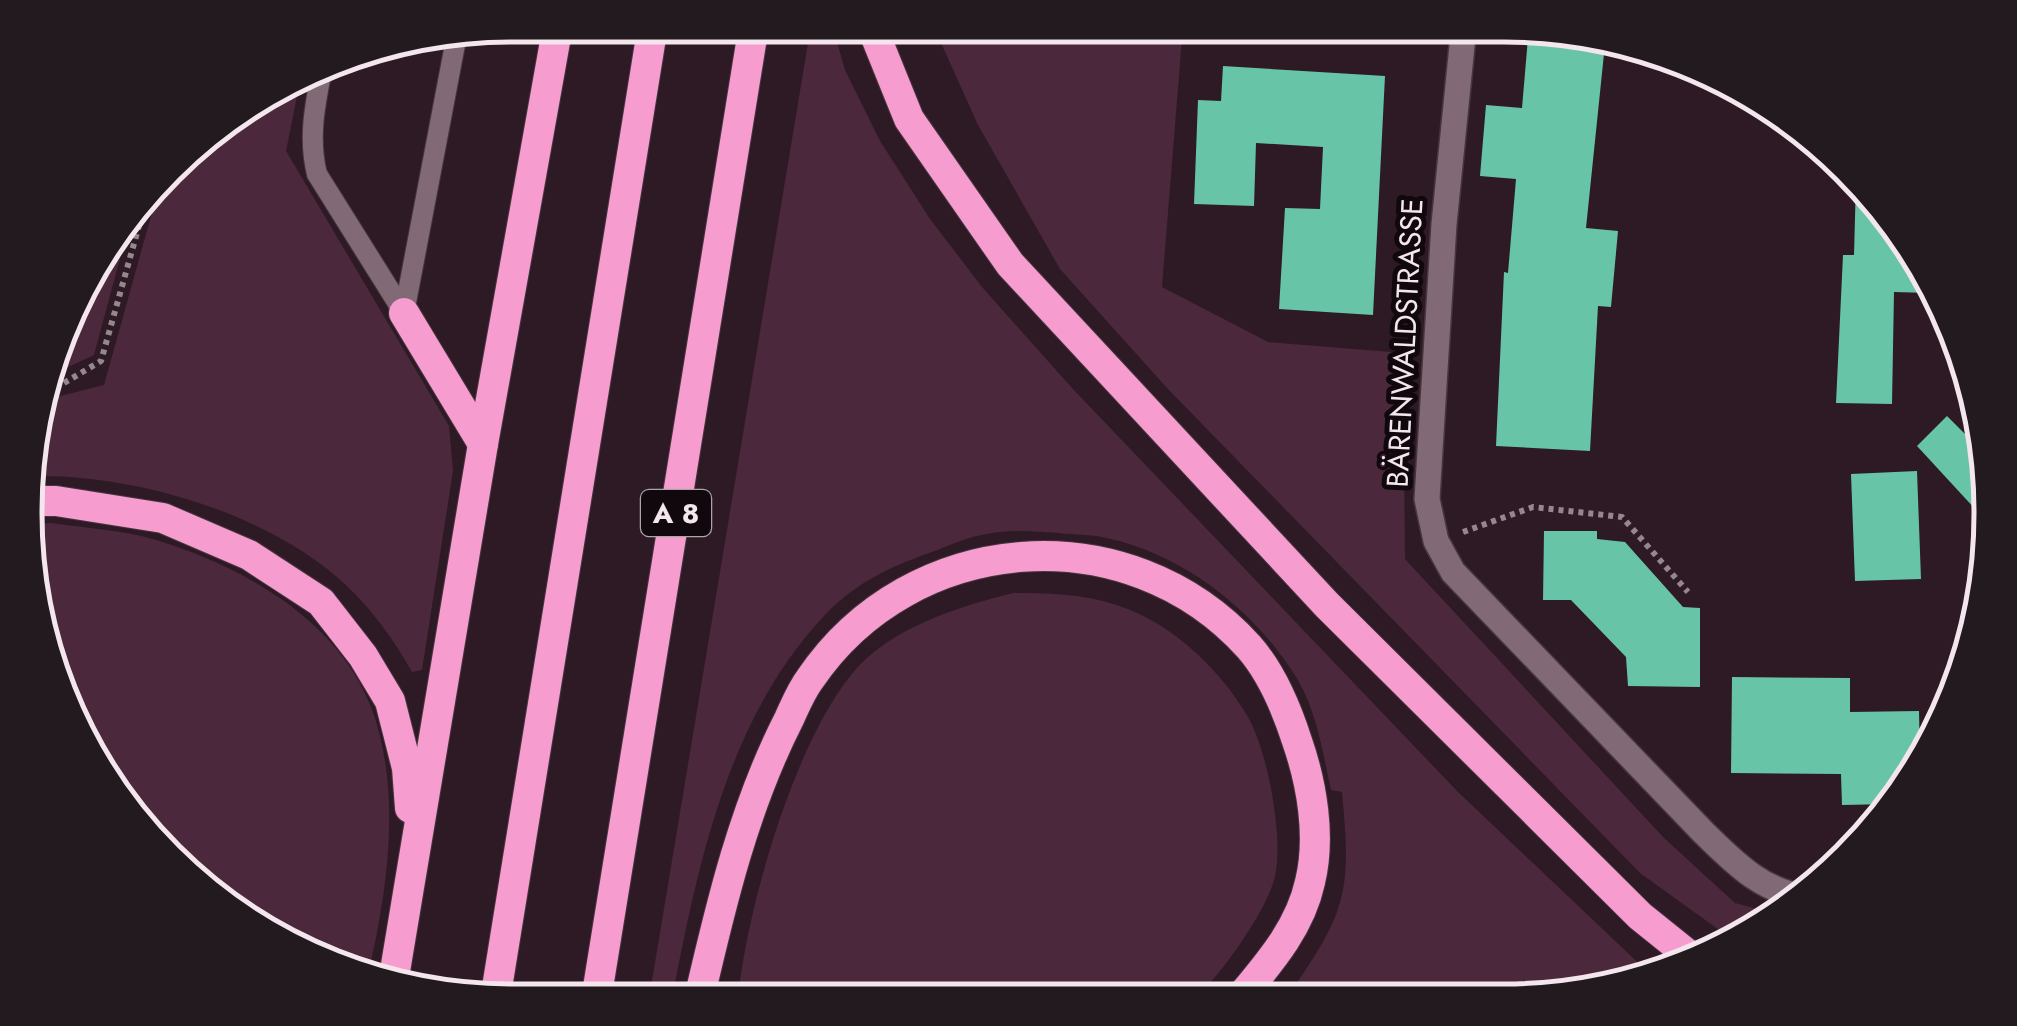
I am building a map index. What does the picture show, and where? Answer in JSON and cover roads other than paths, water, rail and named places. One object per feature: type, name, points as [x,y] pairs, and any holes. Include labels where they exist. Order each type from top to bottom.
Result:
[{"type":"highway","points":[[395,968],[555,42]]},
{"type":"highway","points":[[498,983],[650,42]]},
{"type":"highway","name":"A 8","points":[[599,984],[751,42]]},
{"type":"highway","points":[[878,42],[909,119],[1010,264],[1327,605],[1640,916],[1681,949]]},
{"type":"highway","points":[[404,313],[483,444]]},
{"type":"highway","points":[[43,501],[163,518],[249,555],[321,602],[363,656],[390,701],[407,768],[413,858]]},
{"type":"highway","points":[[702,984],[725,885],[772,753],[809,679],[878,610],[930,579],[984,561],[1027,555],[1077,556],[1125,566],[1180,590],[1251,649],[1291,722],[1306,767],[1313,810],[1310,883],[1275,957],[1252,984]]},
{"type":"street","name":"BÄRENWALDSTRASSE","points":[[1462,42],[1444,224],[1427,499],[1436,542],[1453,572],[1744,872],[1780,893]]},
{"type":"lane","points":[[404,313],[455,47]]},
{"type":"lane","points":[[319,84],[312,127],[312,156],[317,174],[404,313]]}]
